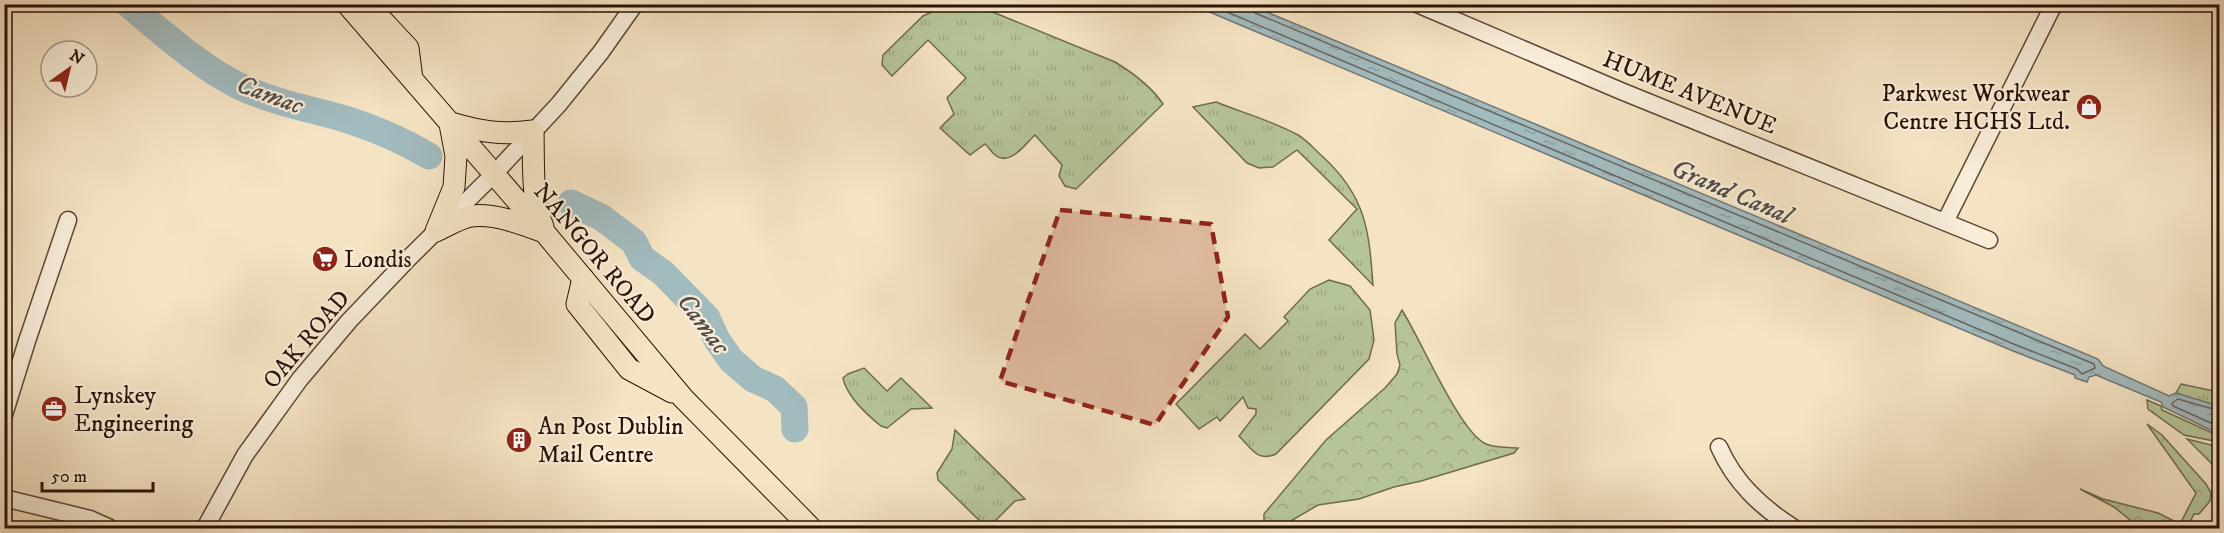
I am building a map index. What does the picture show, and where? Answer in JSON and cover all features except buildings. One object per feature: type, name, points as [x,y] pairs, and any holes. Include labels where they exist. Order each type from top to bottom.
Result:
[{"type":"main road","name":"NANGOR ROAD","points":[[347,4],[545,233],[683,398],[811,528]]},
{"type":"main road","points":[[367,4],[408,48],[412,79]]},
{"type":"main road","points":[[436,231],[454,187],[456,156],[450,123],[482,132],[507,134],[533,131],[533,175],[537,212],[545,233]]},
{"type":"main road","points":[[436,231],[469,216],[484,216],[517,222],[545,233]]},
{"type":"street","name":"OAK ROAD","points":[[205,528],[245,455],[300,379],[349,321],[494,174],[577,83],[635,4]]},
{"type":"street","name":"HUME AVENUE","points":[[1417,4],[1621,91],[1989,240]]},
{"type":"street","points":[[1945,222],[2054,4]]},
{"type":"street","points":[[4,416],[68,220]]},
{"type":"street","points":[[1719,447],[1724,459],[1746,490],[1768,512],[1794,528]]},
{"type":"street","points":[[4,498],[90,519],[110,528]]},
{"type":"highlighted area","points":[[1060,210],[1211,224],[1228,317],[1155,425],[1000,381]]},
{"type":"green space","points":[[947,5],[978,6],[1115,62],[1141,80],[1163,104],[1076,189],[1065,186],[1059,176],[1062,165],[1035,135],[1017,153],[1006,158],[995,155],[985,144],[970,155],[940,128],[954,114],[947,98],[966,78],[928,40],[892,76],[882,65],[883,55],[923,16]]},
{"type":"green space","points":[[1216,102],[1298,135],[1337,171],[1348,185],[1362,215],[1370,247],[1373,285],[1329,240],[1357,209],[1297,150],[1273,167],[1259,168],[1247,163],[1193,107]]},
{"type":"green space","points":[[1329,280],[1350,286],[1370,310],[1374,340],[1369,359],[1276,454],[1259,455],[1251,450],[1239,436],[1256,414],[1256,409],[1248,408],[1243,397],[1220,421],[1217,417],[1199,429],[1176,404],[1245,334],[1260,349],[1288,321],[1284,317],[1310,289]]},
{"type":"green space","points":[[1402,310],[1464,422],[1486,444],[1518,448],[1514,453],[1359,499],[1318,505],[1279,528],[1267,528],[1264,524],[1264,514],[1326,440],[1385,388],[1397,374],[1400,365],[1395,323]]},
{"type":"green space","points":[[864,368],[887,391],[901,378],[932,408],[911,409],[887,428],[881,426],[863,411],[845,385],[843,378]]},
{"type":"green space","points":[[2181,384],[2219,392],[2219,407],[2176,393]]},
{"type":"green space","points":[[2147,400],[2161,406],[2162,410],[2219,436],[2219,442],[2184,435],[2148,409]]},
{"type":"green space","points":[[2147,424],[2162,435],[2206,484],[2211,493],[2210,501],[2199,514],[2194,514],[2187,528],[2140,528],[2114,507],[2080,489],[2103,499],[2158,513],[2180,524],[2196,493]]},
{"type":"green space","points":[[955,430],[1025,499],[1015,501],[989,527],[986,527],[938,480],[937,473],[952,449]]},
{"type":"green space","points":[[2187,439],[2219,447],[2219,470],[2215,467]]},
{"type":"water","points":[[1193,5],[1250,5],[2098,359],[2103,366],[2169,396],[2176,393],[2219,406],[2219,434],[2163,407],[2161,402],[2096,375],[2089,377],[2087,382],[2075,378],[2075,375],[2013,351]]},
{"type":"waterway","name":"Camac","points":[[128,4],[198,61],[227,80],[281,102],[367,126],[429,156]]},
{"type":"waterway","name":"Camac","points":[[571,203],[601,217],[634,242],[642,258],[663,273],[707,318],[717,340],[731,360],[753,379],[775,389],[794,407],[795,429]]},
{"type":"place","name":"Parkwest Workwear Centre HCHS Ltd.","points":[[2089,107]]},
{"type":"place","name":"Londis","points":[[325,259]]},
{"type":"place","name":"Lynskey Engineering","points":[[54,409]]},
{"type":"place","name":"An Post Dublin Mail Centre","points":[[519,440]]},
{"type":"water label","name":"Grand Canal","points":[[1732,191]]}]
